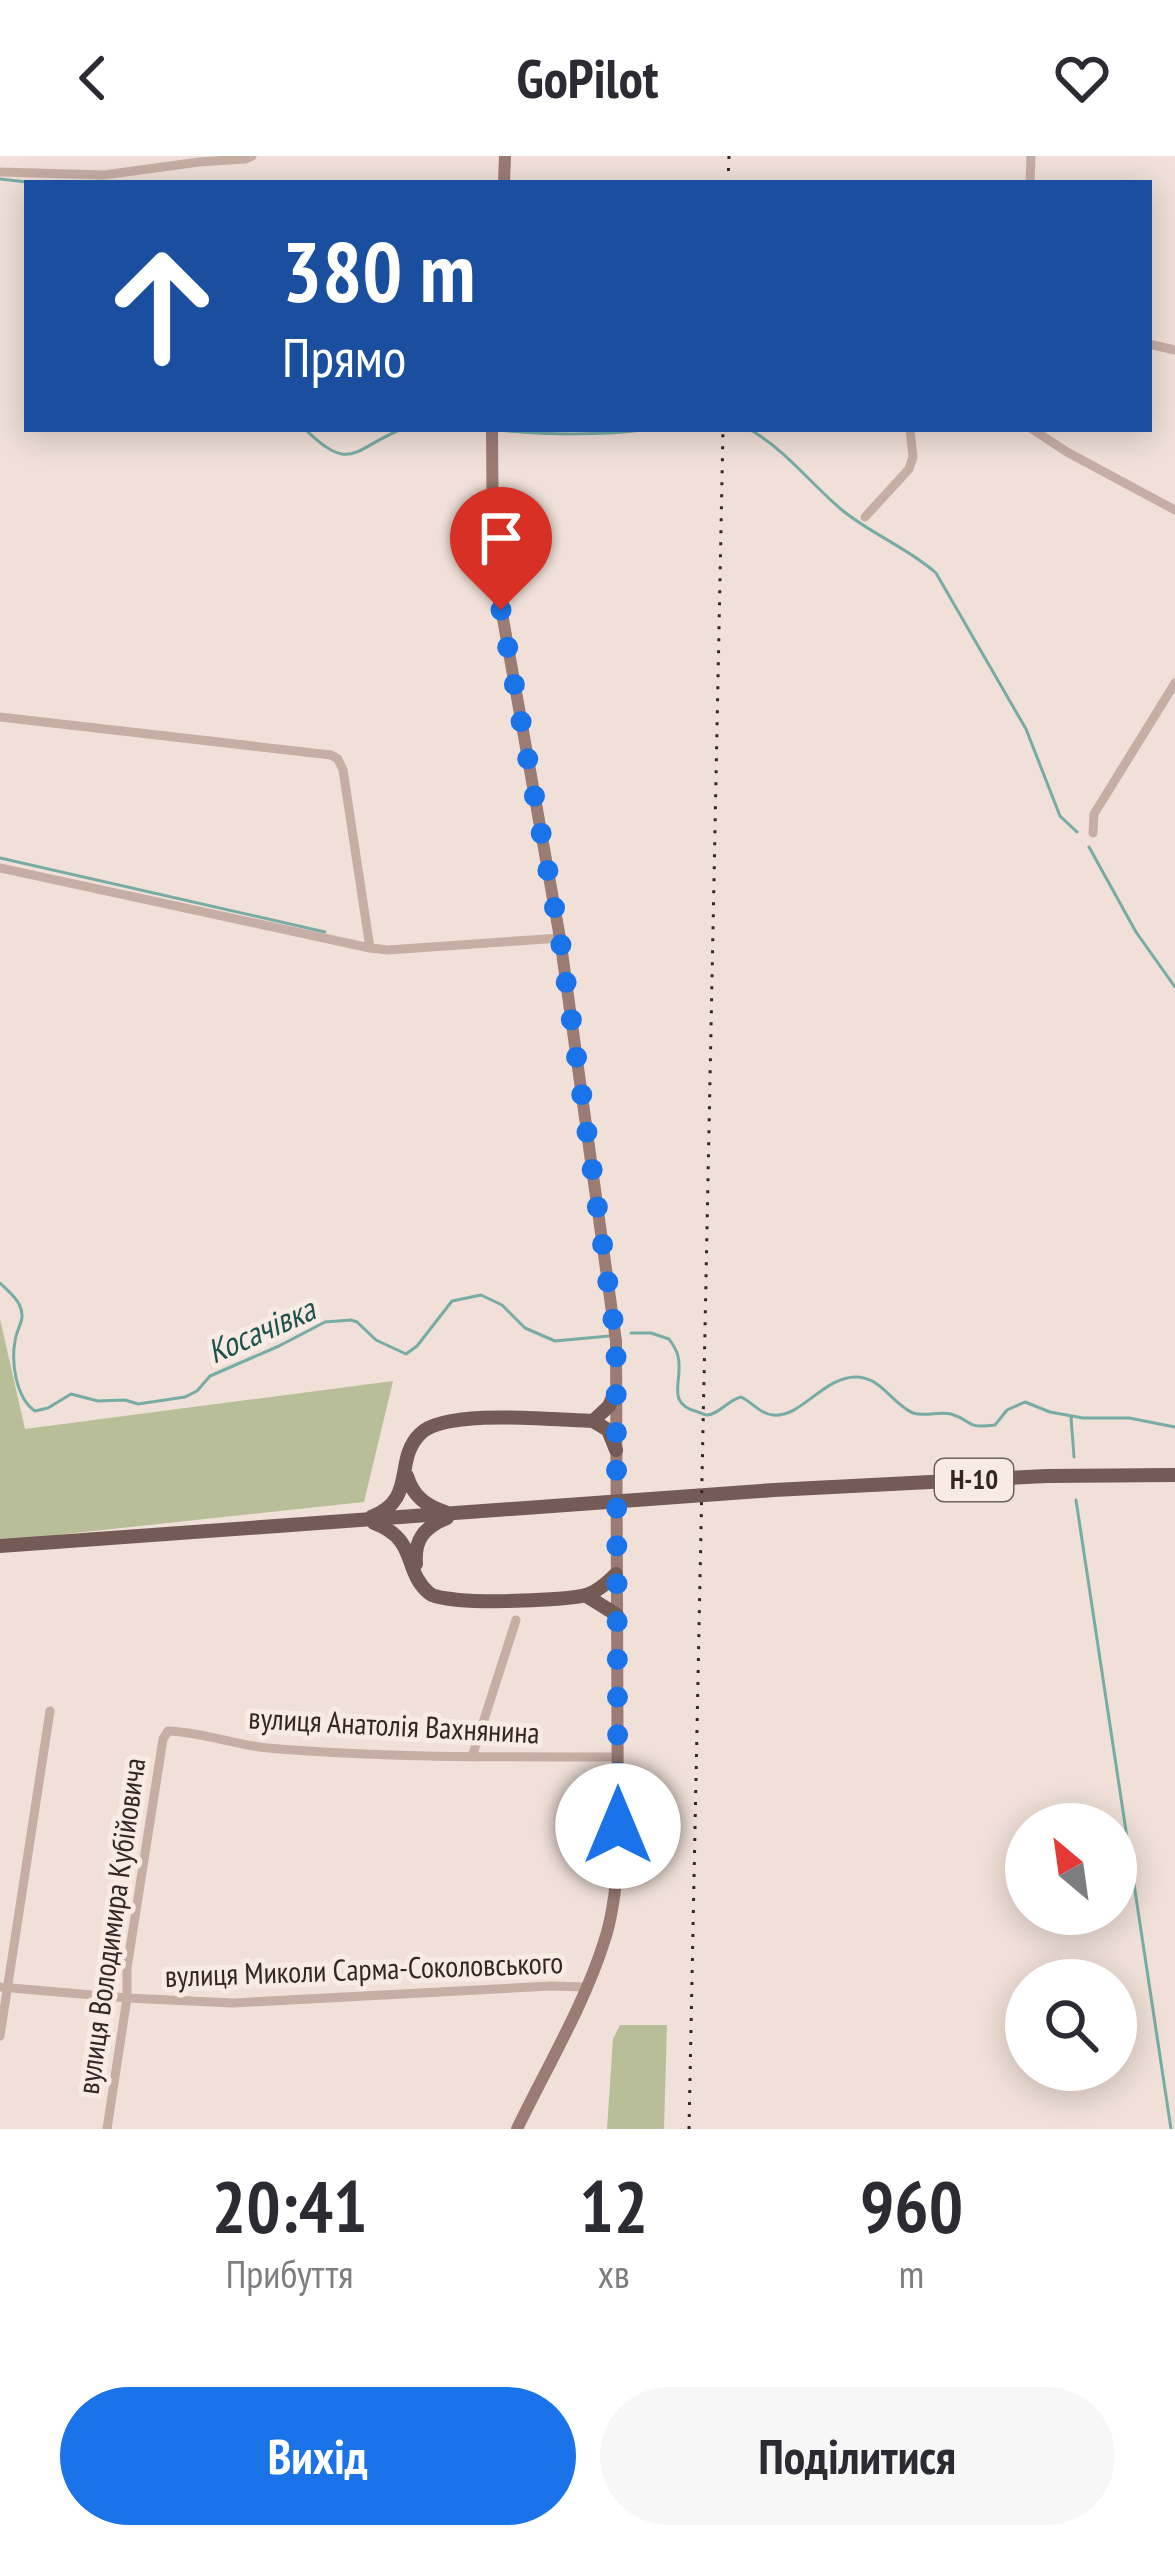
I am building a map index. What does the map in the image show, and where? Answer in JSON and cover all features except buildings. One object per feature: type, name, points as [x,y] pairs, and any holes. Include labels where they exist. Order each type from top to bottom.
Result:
[{"type":"main road","points":[[593,1421],[610,1406],[616,1391]]},
{"type":"main road","points":[[363,1520],[392,1505],[400,1493],[413,1444],[419,1434],[438,1423],[462,1418],[593,1421],[608,1430],[616,1450]]},
{"type":"main road","points":[[405,1471],[415,1494],[434,1508],[455,1514]]},
{"type":"main road","name":"Н-10","points":[[0,1546],[774,1490],[1047,1476],[1175,1475]]},
{"type":"main road","points":[[419,1581],[415,1547],[420,1537],[436,1522],[455,1514]]},
{"type":"main road","points":[[363,1520],[380,1525],[400,1540],[419,1581],[430,1595],[442,1600],[585,1595],[616,1574]]},
{"type":"main road","points":[[585,1595],[617,1615]]},
{"type":"street","points":[[0,172],[104,176],[252,156]]},
{"type":"street","points":[[492,432],[493,562],[560,938],[616,1341],[619,1757],[613,1903],[586,1988],[517,2129]]},
{"type":"street","points":[[865,517],[908,469],[913,457],[910,432]]},
{"type":"street","points":[[1036,432],[1175,510]]},
{"type":"street","points":[[1093,833],[1094,814],[1175,683]]},
{"type":"street","points":[[0,717],[332,754],[343,770],[370,948]]},
{"type":"street","points":[[0,868],[370,948],[560,938]]},
{"type":"street","points":[[472,1757],[516,1620]]},
{"type":"street","points":[[0,2036],[3,1988],[50,1711]]},
{"type":"street","name":"вулиця Анатолія Вахнянина","points":[[168,1731],[262,1748],[472,1757],[619,1757]]},
{"type":"street","name":"вулиця Володимира Кубійовича","points":[[107,2129],[127,1998],[127,1968],[168,1731]]},
{"type":"street","name":"вулиця Миколи Сарма-Соколовського","points":[[3,1988],[233,2003],[586,1988]]},
{"type":"green space","points":[[0,1319],[25,1429],[393,1381],[364,1502],[0,1541]]},
{"type":"green space","points":[[620,2025],[667,2025],[664,2129],[607,2129],[613,2039]]},
{"type":"waterway","points":[[0,179],[24,182]]},
{"type":"waterway","points":[[308,432],[343,454],[396,432]]},
{"type":"waterway","points":[[523,432],[622,432]]},
{"type":"waterway","points":[[754,432],[842,510],[936,573],[1026,729],[1060,816],[1077,832]]},
{"type":"waterway","points":[[1089,847],[1136,932],[1175,987]]},
{"type":"waterway","points":[[0,858],[325,932]]},
{"type":"waterway","name":"Косачівка","points":[[0,1283],[21,1310],[15,1369],[23,1398],[35,1411],[71,1394],[138,1404],[185,1397],[210,1376],[325,1322],[357,1322],[376,1340],[406,1354],[452,1301],[481,1295],[502,1305],[525,1328],[555,1341],[609,1336]]},
{"type":"waterway","name":"Косачівка","points":[[631,1333],[669,1339],[678,1356],[678,1397],[688,1408],[706,1415],[741,1397],[764,1412],[784,1414],[834,1383],[858,1377],[874,1382],[913,1413],[951,1414],[978,1426],[995,1425],[1007,1410],[1025,1402],[1083,1418],[1129,1418],[1175,1427]]},
{"type":"waterway","points":[[1071,1417],[1074,1457]]},
{"type":"waterway","points":[[1076,1500],[1171,2129]]},
{"type":"railway","points":[[728,180],[729,156]]},
{"type":"railway","points":[[689,2129],[723,432]]},
{"type":"route","points":[[501,610],[560,938],[616,1341],[618,1826]]}]
